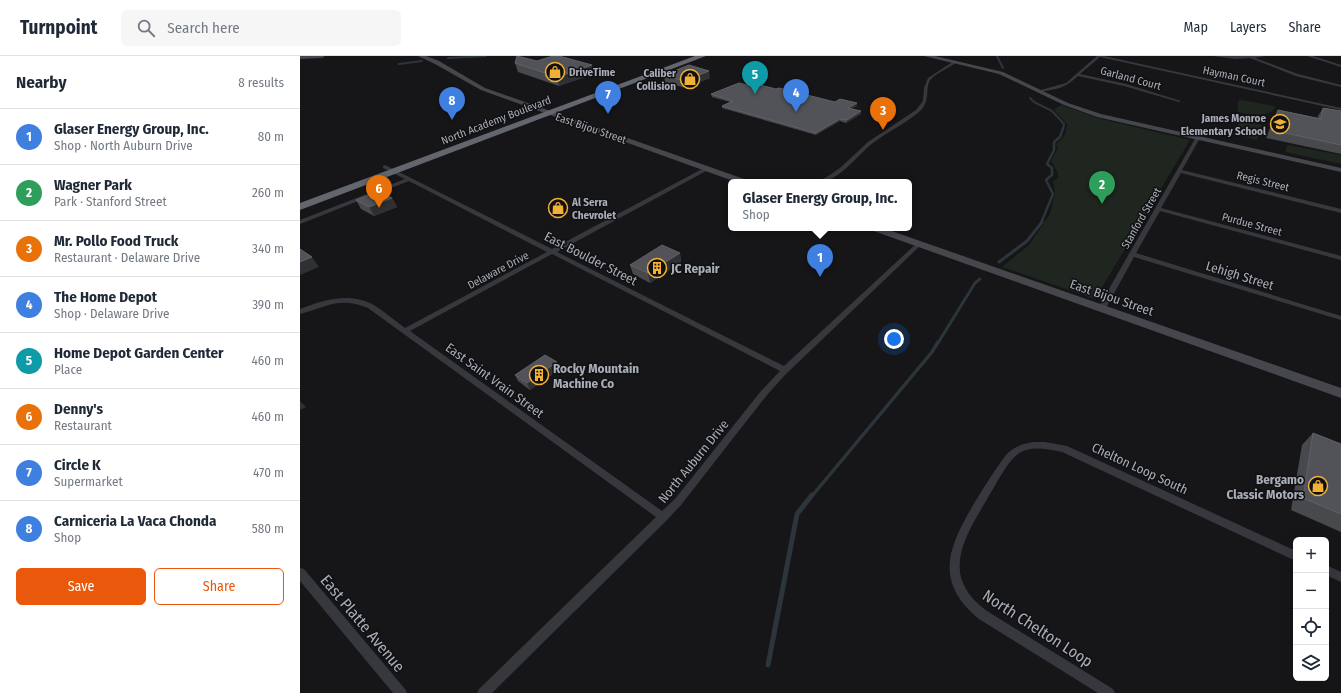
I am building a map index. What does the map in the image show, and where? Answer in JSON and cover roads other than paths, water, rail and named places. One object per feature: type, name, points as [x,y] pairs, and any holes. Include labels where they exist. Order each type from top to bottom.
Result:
[{"type":"highway","name":"North Academy Boulevard","points":[[544,112],[688,56]]},
{"type":"highway","name":"North Academy Boulevard","points":[[300,199],[389,169],[702,56]]},
{"type":"highway","name":"North Academy Boulevard","points":[[300,207],[389,169]]},
{"type":"street","points":[[300,57],[322,56]]},
{"type":"street","name":"East Bijou Street","points":[[421,56],[433,60],[473,85],[544,112],[735,179]]},
{"type":"street","points":[[928,56],[1001,73],[1066,104],[1099,116],[1341,170]]},
{"type":"street","points":[[1039,91],[1063,86],[1099,56]]},
{"type":"street","name":"Hayman Court","points":[[1099,56],[1341,109]]},
{"type":"street","points":[[1215,56],[1236,58],[1263,56]]},
{"type":"street","points":[[1310,56],[1341,66]]},
{"type":"street","points":[[1250,57],[1297,75],[1341,86]]},
{"type":"street","points":[[827,179],[842,169],[870,143],[918,111],[925,101],[926,88],[929,79],[955,62]]},
{"type":"street","name":"Garland Court","points":[[1078,75],[1125,85],[1179,101]]},
{"type":"street","name":"Stanford Street","points":[[1102,308],[1198,138]]},
{"type":"street","name":"East Boulder Street","points":[[389,169],[785,370]]},
{"type":"street","name":"Delaware Drive","points":[[405,331],[706,169]]},
{"type":"street","name":"Regis Street","points":[[1180,171],[1341,211]]},
{"type":"street","points":[[300,222],[410,179]]},
{"type":"street","name":"Purdue Street","points":[[1158,209],[1341,258]]},
{"type":"street","name":"East Bijou Street","points":[[882,231],[1341,393]]},
{"type":"street","name":"North Auburn Drive","points":[[483,693],[678,502],[764,393],[785,370],[919,244]]},
{"type":"street","name":"Lehigh Street","points":[[1132,254],[1341,318]]},
{"type":"street","name":"East Saint Vrain Street","points":[[300,312],[319,304],[331,302],[355,301],[370,306],[663,517]]},
{"type":"street","name":"Chelton Loop South","points":[[986,494],[1007,459],[1014,452],[1033,445],[1054,446],[1086,458],[1293,555]]},
{"type":"street","name":"North Chelton Loop","points":[[986,494],[961,536],[957,547],[955,570],[962,593],[970,603],[993,621],[1110,693]]},
{"type":"street","points":[[1329,571],[1341,577]]},
{"type":"street","name":"East Platte Avenue","points":[[300,573],[401,693]]},
{"type":"waterway","points":[[448,58],[486,56]]},
{"type":"waterway","points":[[997,56],[1003,68]]},
{"type":"waterway","points":[[399,64],[422,61]]},
{"type":"waterway","points":[[1030,98],[1034,102],[1052,111],[1064,124],[1063,129]]},
{"type":"waterway","points":[[1041,223],[1053,194],[1046,180],[1052,175],[1052,168],[1047,164],[1054,150],[1054,142],[1060,137],[1063,128]]},
{"type":"waterway","points":[[999,262],[1027,241],[1042,222]]},
{"type":"waterway","points":[[938,343],[975,283],[980,279]]},
{"type":"waterway","points":[[812,496],[932,352],[938,342]]},
{"type":"waterway","points":[[768,665],[797,514],[812,495]]},
{"type":"place","name":"DriveTime","points":[[555,72]]},
{"type":"place","name":"Caliber Collision","points":[[690,79]]},
{"type":"place","name":"Home Depot Garden Center","points":[[755,94]]},
{"type":"place","name":"The Home Depot","points":[[796,112]]},
{"type":"place","name":"Circle K","points":[[608,114]]},
{"type":"place","name":"Carniceria La Vaca Chonda","points":[[452,120]]},
{"type":"place","name":"James Monroe Elementary School","points":[[1280,124]]},
{"type":"place","name":"Mr. Pollo Food Truck","points":[[883,130]]},
{"type":"place","name":"Wagner Park","points":[[1102,204]]},
{"type":"place","name":"Denny's","points":[[379,208]]},
{"type":"place","name":"Al Serra Chevrolet","points":[[558,208]]},
{"type":"place","name":"JC Repair","points":[[657,268]]},
{"type":"place","name":"Glaser Energy Group, Inc.","points":[[820,277]]},
{"type":"place","name":"Rocky Mountain Machine Co","points":[[539,375]]},
{"type":"place","name":"Bergamo Classic Motors","points":[[1318,486]]}]
